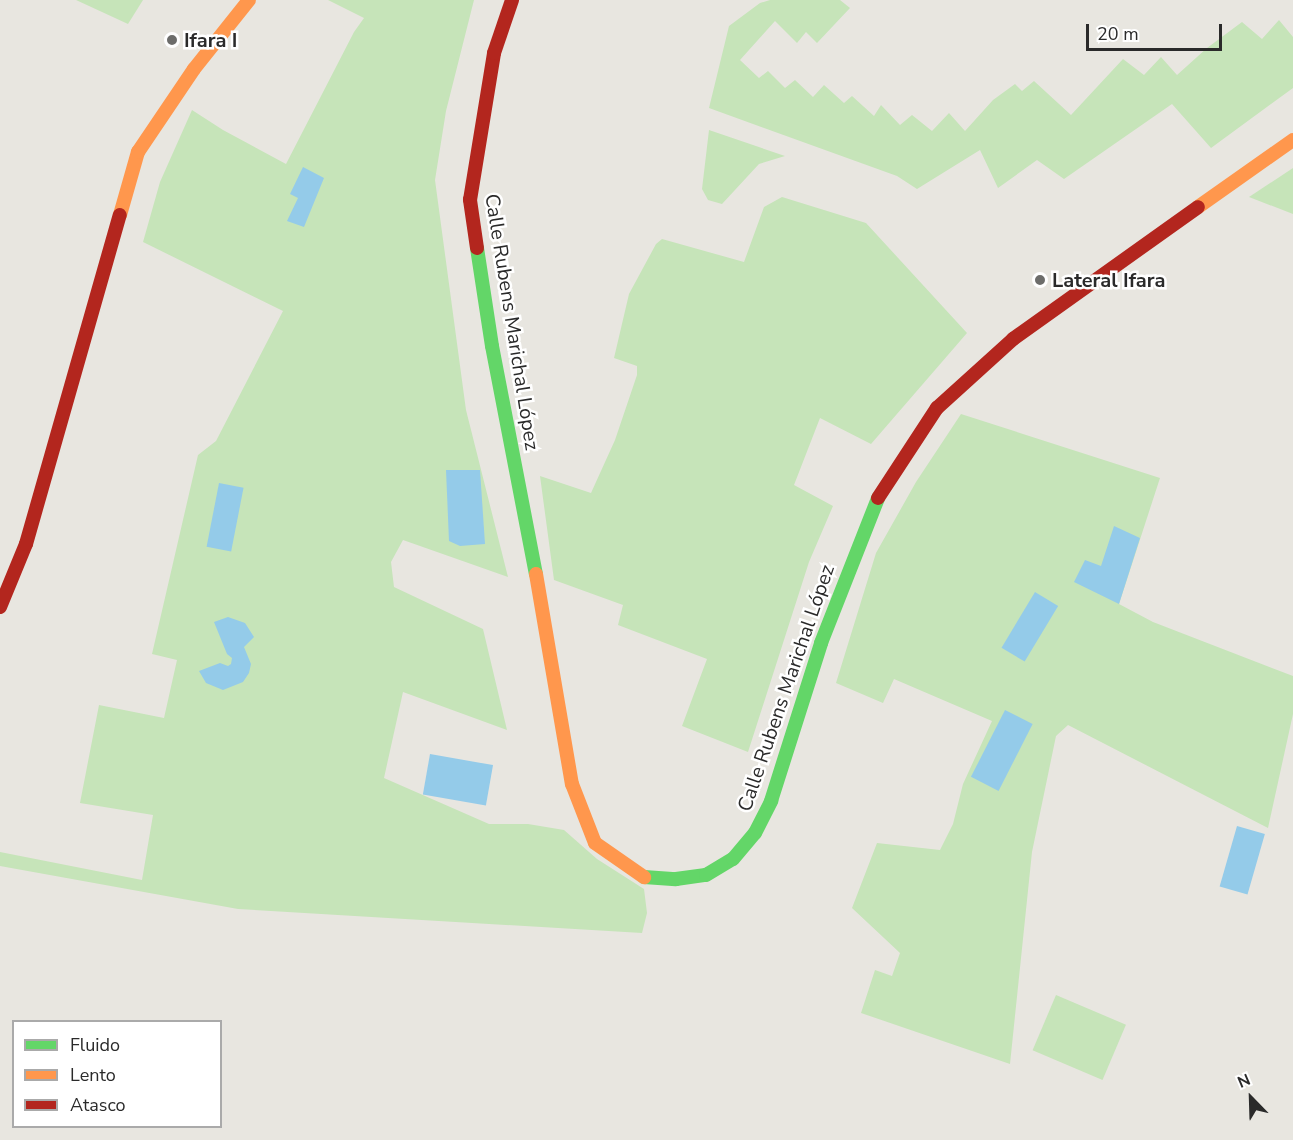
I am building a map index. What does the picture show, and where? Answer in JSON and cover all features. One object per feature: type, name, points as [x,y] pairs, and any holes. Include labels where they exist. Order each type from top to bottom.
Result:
[{"type":"street","points":[[0,607],[26,544],[138,152],[194,69],[249,0]]},
{"type":"street","name":"Calle Rubens Marichal López","points":[[512,0],[494,54],[470,200],[471,212],[492,346],[543,611],[572,784],[595,843],[644,877],[676,879],[706,875],[733,859],[755,833],[771,801],[821,643],[874,502],[937,408],[1013,339],[1293,140]]},
{"type":"green space","points":[[76,0],[143,0],[128,24]]},
{"type":"green space","points":[[328,0],[474,0],[446,111],[435,180],[466,410],[508,577],[403,540],[391,562],[394,587],[483,629],[507,730],[403,692],[384,778],[489,824],[528,824],[564,830],[597,859],[644,889],[647,913],[642,933],[238,909],[0,866],[0,852],[142,880],[153,815],[80,803],[99,705],[164,718],[177,660],[152,654],[198,455],[216,441],[283,311],[143,242],[160,182],[192,110],[223,130],[286,164],[354,32],[364,18]]},
{"type":"green space","points":[[770,0],[840,0],[850,8],[817,43],[806,32],[797,43],[775,21],[740,60],[759,78],[768,71],[785,88],[795,80],[813,97],[824,85],[844,103],[852,96],[874,116],[881,105],[900,125],[912,115],[932,131],[949,113],[965,131],[993,100],[1015,84],[1022,91],[1034,81],[1071,115],[1123,59],[1144,75],[1161,57],[1177,75],[1207,48],[1242,22],[1262,39],[1279,20],[1293,37],[1293,88],[1211,148],[1172,104],[1064,179],[1037,160],[998,188],[980,150],[917,189],[897,176],[709,108],[729,26],[760,3]]},
{"type":"green space","points":[[709,130],[785,156],[759,164],[722,204],[708,200],[702,189]]},
{"type":"green space","points":[[1293,168],[1293,214],[1249,197]]},
{"type":"green space","points":[[782,197],[866,223],[967,333],[871,444],[820,418],[794,485],[833,506],[809,562],[748,752],[682,726],[707,659],[618,625],[623,605],[554,580],[540,476],[591,493],[615,440],[637,375],[637,366],[614,358],[629,294],[656,244],[662,239],[744,262],[764,207]]},
{"type":"green space","points":[[961,414],[1160,478],[1119,604],[1153,622],[1293,676],[1293,714],[1268,828],[1068,725],[1056,736],[1032,852],[1010,1064],[861,1013],[875,970],[892,976],[900,953],[852,908],[877,843],[940,850],[953,824],[963,784],[992,721],[894,679],[883,703],[836,683],[876,553],[916,482]]},
{"type":"green space","points":[[1056,995],[1126,1025],[1103,1080],[1033,1050]]},
{"type":"water","points":[[303,167],[324,178],[304,227],[287,221],[298,198],[290,194]]},
{"type":"water","points":[[446,470],[480,470],[485,544],[460,546],[449,541]]},
{"type":"water","points":[[219,483],[244,488],[231,552],[207,547]]},
{"type":"water","points":[[1114,526],[1140,538],[1119,604],[1074,582],[1085,560],[1101,566]]},
{"type":"water","points":[[1035,592],[1058,606],[1025,662],[1002,648]]},
{"type":"water","points":[[228,617],[245,623],[254,637],[244,647],[251,664],[249,673],[243,682],[223,690],[206,683],[199,671],[220,663],[228,666],[231,664],[232,658],[227,654],[214,622]]},
{"type":"water","points":[[1005,710],[1033,724],[999,791],[971,777]]},
{"type":"water","points":[[430,754],[493,765],[486,805],[423,794]]},
{"type":"water","points":[[1237,826],[1265,834],[1248,895],[1220,887]]},
{"type":"traffic: fast","points":[[477,248],[492,346],[536,574]]},
{"type":"traffic: fast","points":[[644,877],[676,879],[706,875],[733,859],[755,833],[771,801],[821,643],[878,498]]},
{"type":"traffic: slow","points":[[120,215],[138,152],[194,69],[249,0]]},
{"type":"traffic: slow","points":[[1198,207],[1293,140]]},
{"type":"traffic: slow","points":[[536,574],[572,784],[595,843],[644,877]]},
{"type":"traffic: jam","points":[[477,248],[470,200],[494,53],[512,0]]},
{"type":"traffic: jam","points":[[878,498],[937,408],[1013,339],[1198,207]]},
{"type":"traffic: jam","points":[[0,607],[26,544],[120,215]]},
{"type":"place","name":"Ifara I","points":[[172,40]]},
{"type":"place","name":"Lateral Ifara","points":[[1040,280]]}]
